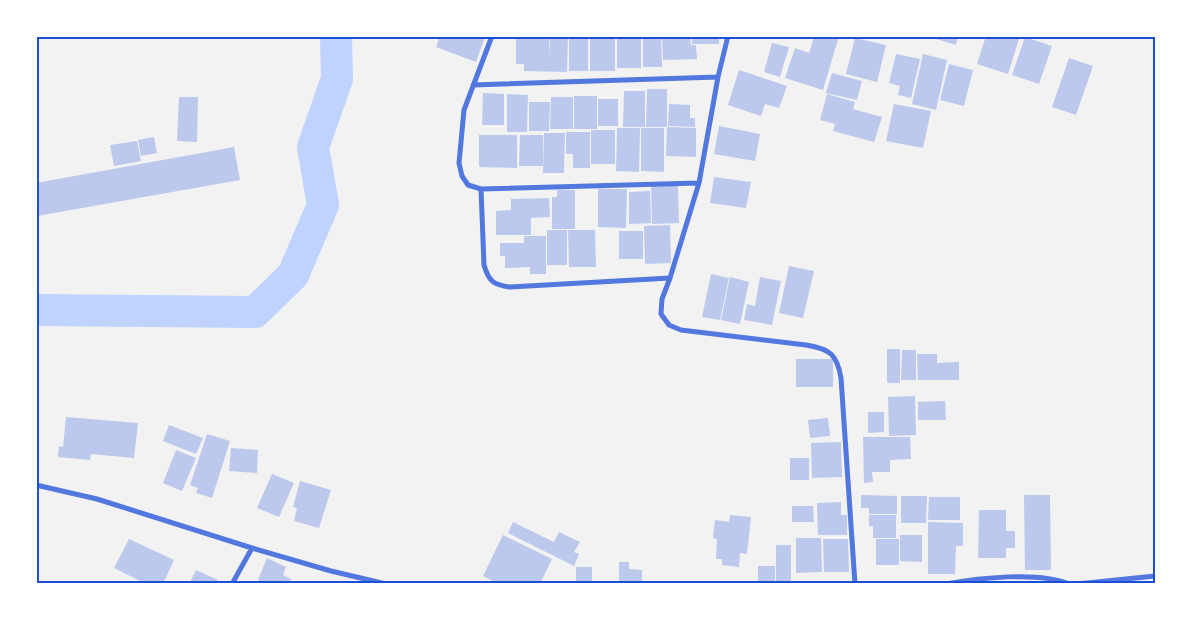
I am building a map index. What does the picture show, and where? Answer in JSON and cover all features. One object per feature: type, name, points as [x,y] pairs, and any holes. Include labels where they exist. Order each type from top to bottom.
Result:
[{"type":"street","points":[[492,36],[464,110],[458,163],[462,176],[468,185],[481,189],[698,183]]},
{"type":"street","points":[[728,36],[718,77],[698,183],[662,299],[661,314],[669,325],[681,330],[821,348],[832,354],[838,364],[841,378],[855,584]]},
{"type":"street","points":[[472,85],[718,77]]},
{"type":"street","points":[[481,189],[484,265],[487,276],[497,285],[510,287],[670,278]]},
{"type":"street","points":[[36,485],[106,502],[252,548],[331,571],[386,584]]},
{"type":"street","points":[[232,584],[252,548]]},
{"type":"street","points":[[1077,584],[1155,576]]},
{"type":"street","points":[[946,584],[986,578],[1053,578],[1069,584]]},
{"type":"building","points":[[440,36],[485,37],[476,62],[436,47]]},
{"type":"building","points":[[516,36],[549,36],[550,56],[550,36],[568,36],[567,72],[524,71],[524,64],[516,64]]},
{"type":"building","points":[[569,36],[588,36],[588,71],[569,71]]},
{"type":"building","points":[[590,36],[615,36],[615,71],[590,71]]},
{"type":"building","points":[[617,36],[641,36],[641,68],[617,68]]},
{"type":"building","points":[[643,36],[661,36],[662,67],[643,67]]},
{"type":"building","points":[[662,36],[690,36],[691,45],[696,45],[697,59],[663,60]]},
{"type":"building","points":[[692,36],[719,36],[719,44],[692,44]]},
{"type":"building","points":[[819,36],[839,36],[823,90],[785,78],[795,48],[809,53],[814,37],[818,38]]},
{"type":"building","points":[[926,36],[958,36],[956,45]]},
{"type":"building","points":[[986,36],[1020,36],[1008,74],[977,64]]},
{"type":"building","points":[[1025,37],[1052,46],[1039,84],[1012,75]]},
{"type":"building","points":[[855,38],[886,45],[877,82],[846,74]]},
{"type":"building","points":[[772,43],[789,47],[780,77],[764,72]]},
{"type":"building","points":[[896,54],[920,59],[911,98],[898,95],[900,86],[889,83]]},
{"type":"building","points":[[923,54],[947,60],[936,110],[912,104]]},
{"type":"building","points":[[1069,58],[1093,66],[1076,115],[1052,107]]},
{"type":"building","points":[[949,64],[973,70],[964,106],[940,100]]},
{"type":"building","points":[[739,70],[787,86],[779,108],[765,104],[761,116],[728,105]]},
{"type":"building","points":[[832,73],[862,81],[857,100],[826,93]]},
{"type":"building","points":[[647,89],[667,89],[667,127],[646,127]]},
{"type":"building","points":[[624,91],[645,91],[645,127],[623,127]]},
{"type":"building","points":[[483,93],[504,94],[504,125],[482,125]]},
{"type":"building","points":[[507,94],[528,95],[527,132],[507,132]]},
{"type":"building","points":[[827,94],[855,102],[853,109],[882,117],[874,142],[833,131],[835,124],[820,120]]},
{"type":"building","points":[[574,96],[597,96],[597,129],[574,129]]},
{"type":"building","points":[[179,97],[198,97],[197,142],[177,141]]},
{"type":"building","points":[[551,97],[573,97],[573,129],[550,129]]},
{"type":"building","points":[[598,99],[618,99],[618,126],[598,126]]},
{"type":"building","points":[[529,102],[550,102],[549,131],[529,131]]},
{"type":"building","points":[[669,104],[690,105],[690,118],[695,118],[695,127],[668,126]]},
{"type":"building","points":[[894,104],[931,111],[923,148],[886,141]]},
{"type":"building","points":[[719,126],[760,134],[755,161],[714,154]]},
{"type":"building","points":[[667,127],[696,128],[696,157],[666,156]]},
{"type":"building","points":[[617,128],[640,128],[639,172],[616,171]]},
{"type":"building","points":[[641,128],[664,128],[664,172],[641,171]]},
{"type":"building","points":[[591,130],[615,130],[615,164],[591,164]]},
{"type":"building","points":[[566,132],[590,132],[590,168],[573,168],[573,154],[566,154]]},
{"type":"building","points":[[544,133],[565,133],[564,173],[543,173]]},
{"type":"building","points":[[479,135],[517,135],[517,168],[479,167]]},
{"type":"building","points":[[520,135],[543,135],[543,166],[519,166]]},
{"type":"building","points":[[154,137],[157,153],[141,156],[138,140]]},
{"type":"building","points":[[137,141],[141,161],[114,166],[110,145]]},
{"type":"building","points":[[234,147],[240,180],[37,216],[36,183]]},
{"type":"building","points":[[714,177],[751,182],[746,208],[710,203]]},
{"type":"building","points":[[651,186],[678,186],[679,223],[652,224]]},
{"type":"building","points":[[598,189],[627,189],[626,228],[598,227]]},
{"type":"building","points":[[557,190],[575,190],[575,229],[552,229],[552,197],[557,197]]},
{"type":"building","points":[[650,191],[651,223],[629,224],[629,192]]},
{"type":"building","points":[[549,198],[550,217],[531,218],[531,235],[496,235],[496,211],[511,210],[511,199]]},
{"type":"building","points":[[670,225],[671,263],[645,264],[644,226]]},
{"type":"building","points":[[547,230],[567,230],[567,265],[547,265]]},
{"type":"building","points":[[568,230],[595,230],[596,267],[569,267]]},
{"type":"building","points":[[619,231],[643,231],[643,259],[619,259]]},
{"type":"building","points":[[524,236],[546,236],[546,274],[530,274],[530,267],[505,268],[505,256],[500,256],[500,243],[524,243]]},
{"type":"building","points":[[789,266],[814,271],[803,318],[779,313]]},
{"type":"building","points":[[711,274],[729,278],[720,320],[702,317]]},
{"type":"building","points":[[730,277],[749,282],[740,324],[721,320]]},
{"type":"building","points":[[760,277],[781,281],[772,325],[744,320],[747,304],[755,306]]},
{"type":"building","points":[[887,349],[900,349],[900,383],[887,383]]},
{"type":"building","points":[[902,350],[916,350],[916,380],[901,380]]},
{"type":"building","points":[[917,354],[937,354],[937,363],[959,362],[959,380],[918,380]]},
{"type":"building","points":[[796,359],[833,359],[833,387],[796,387]]},
{"type":"building","points":[[915,396],[916,435],[889,436],[888,397]]},
{"type":"building","points":[[945,401],[946,420],[918,420],[918,402]]},
{"type":"building","points":[[868,412],[884,412],[884,432],[868,433]]},
{"type":"building","points":[[66,417],[138,423],[134,458],[91,454],[90,460],[58,457],[59,446],[63,447]]},
{"type":"building","points":[[828,418],[830,436],[810,438],[808,420]]},
{"type":"building","points":[[169,425],[203,438],[196,454],[163,441]]},
{"type":"building","points":[[207,434],[230,441],[212,498],[196,493],[198,488],[190,485]]},
{"type":"building","points":[[863,437],[910,437],[911,459],[890,460],[890,472],[872,472],[873,482],[864,483]]},
{"type":"building","points":[[841,442],[842,477],[812,478],[811,443]]},
{"type":"building","points":[[231,448],[258,450],[257,473],[229,471]]},
{"type":"building","points":[[176,450],[196,458],[182,491],[163,483]]},
{"type":"building","points":[[790,458],[809,458],[809,480],[790,480]]},
{"type":"building","points":[[272,474],[294,483],[279,517],[257,508]]},
{"type":"building","points":[[300,481],[331,490],[319,528],[294,521],[297,508],[293,507]]},
{"type":"building","points":[[861,495],[897,496],[897,514],[869,514],[869,508],[861,508]]},
{"type":"building","points":[[1024,495],[1050,495],[1051,570],[1025,570]]},
{"type":"building","points":[[901,496],[927,496],[926,523],[901,523]]},
{"type":"building","points":[[929,497],[960,497],[960,520],[928,520]]},
{"type":"building","points":[[841,502],[841,515],[847,515],[847,535],[818,535],[817,503]]},
{"type":"building","points":[[792,506],[813,506],[814,522],[792,522]]},
{"type":"building","points":[[979,510],[1006,510],[1006,531],[1015,531],[1015,548],[1006,548],[1006,558],[978,558]]},
{"type":"building","points":[[730,515],[751,517],[747,554],[740,553],[739,567],[722,565],[722,559],[716,559],[717,539],[713,538],[715,520],[729,522]]},
{"type":"building","points":[[869,515],[896,515],[896,538],[873,538],[873,526],[869,526]]},
{"type":"building","points":[[513,522],[554,542],[559,532],[580,542],[574,552],[579,554],[574,566],[508,533]]},
{"type":"building","points":[[928,522],[963,523],[963,546],[956,546],[955,574],[928,574]]},
{"type":"building","points":[[503,535],[552,559],[540,584],[499,584],[483,576]]},
{"type":"building","points":[[900,535],[922,535],[922,562],[900,561]]},
{"type":"building","points":[[796,538],[821,538],[822,572],[796,573]]},
{"type":"building","points":[[129,539],[174,560],[163,584],[146,584],[114,568]]},
{"type":"building","points":[[823,539],[848,539],[849,572],[824,572]]},
{"type":"building","points":[[876,539],[899,539],[899,565],[876,565]]},
{"type":"building","points":[[776,545],[791,545],[791,584],[776,582]]},
{"type":"building","points":[[267,558],[286,567],[283,575],[291,579],[289,584],[266,584],[258,580]]},
{"type":"building","points":[[619,562],[629,562],[629,569],[642,570],[642,584],[619,584]]},
{"type":"building","points":[[758,566],[775,566],[775,584],[758,584]]},
{"type":"building","points":[[576,567],[592,567],[592,582],[597,582],[597,584],[576,584]]},
{"type":"building","points":[[196,570],[218,580],[216,584],[189,584]]},
{"type":"waterway","points":[[36,310],[255,312],[293,275],[323,205],[313,147],[337,79],[336,36]]}]
